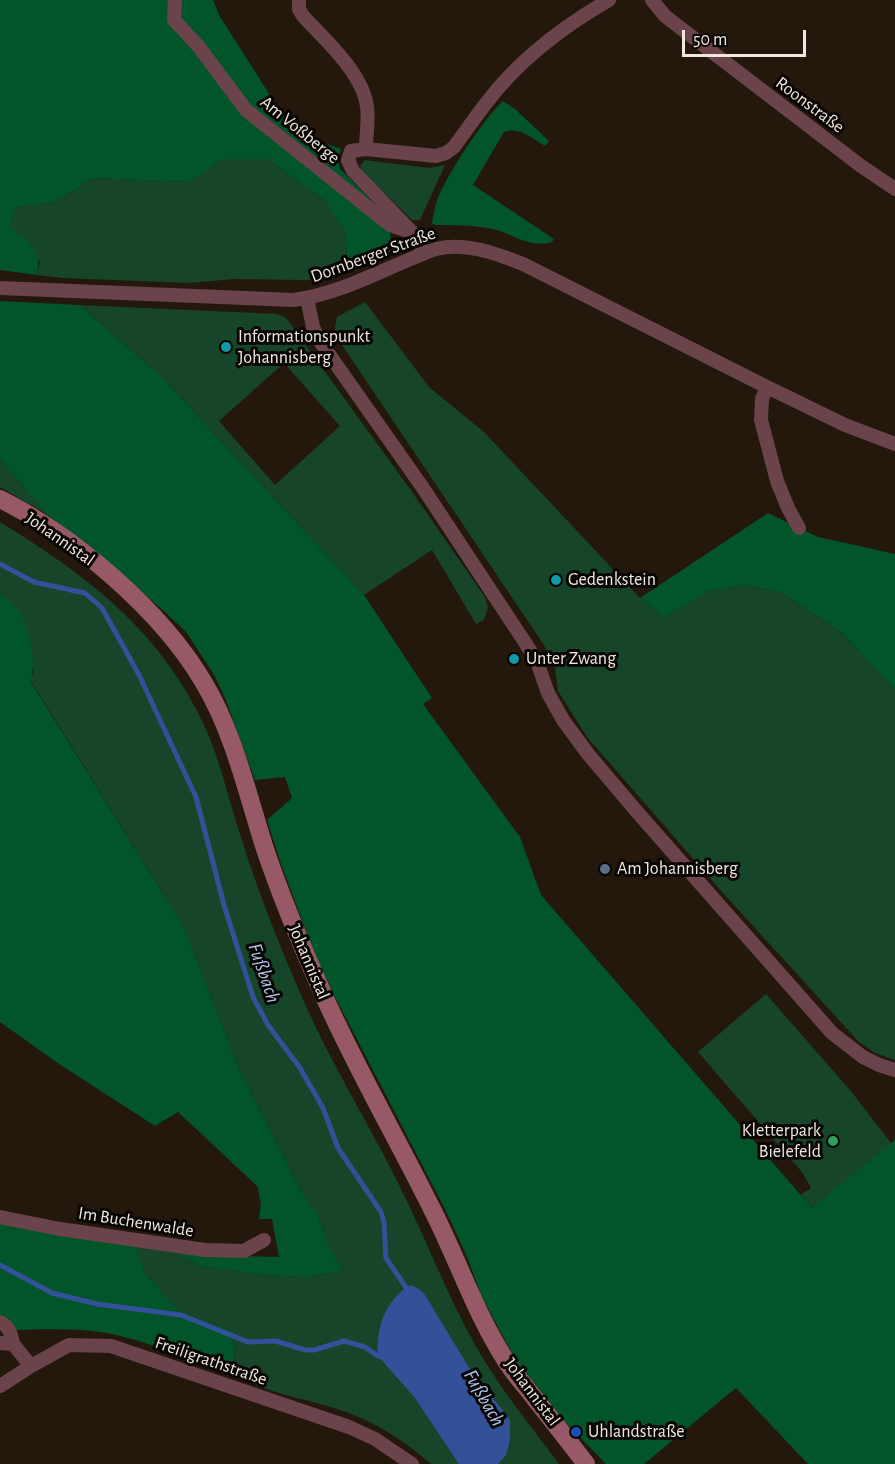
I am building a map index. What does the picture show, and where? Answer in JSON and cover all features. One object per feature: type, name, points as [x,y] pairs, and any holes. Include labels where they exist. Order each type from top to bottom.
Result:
[{"type":"main road","name":"Johannistal","points":[[0,499],[74,547],[128,591],[169,633],[205,684],[218,710],[238,764],[286,906],[342,1035],[434,1213],[473,1300],[508,1365],[586,1464]]},
{"type":"street","name":"Am Voßberge","points":[[175,0],[174,20],[199,47],[246,110],[390,225],[412,232]]},
{"type":"street","points":[[425,253],[412,232],[353,171],[348,160],[349,155],[356,149],[426,156],[446,153],[454,147],[498,89],[536,51],[555,35],[609,0]]},
{"type":"street","name":"Roonstraße","points":[[652,0],[664,15],[861,166],[895,189]]},
{"type":"street","points":[[299,2],[299,9],[303,16],[340,56],[362,89],[368,109],[366,149]]},
{"type":"street","name":"Dornberger Straße","points":[[0,288],[293,300],[323,295],[360,282],[425,253],[446,247],[459,246],[494,252],[523,264],[845,425],[895,444]]},
{"type":"street","points":[[307,298],[313,327],[319,340],[429,498],[526,644],[537,662],[554,703],[578,741],[718,905],[832,1033],[863,1056],[879,1065],[895,1070]]},
{"type":"street","points":[[767,387],[762,399],[761,420],[777,481],[799,528]]},
{"type":"street","name":"Im Buchenwalde","points":[[0,1217],[60,1229],[205,1250],[244,1251],[264,1240]]},
{"type":"street","points":[[0,1322],[10,1330],[7,1344],[31,1366]]},
{"type":"street","name":"Freiligrathstraße","points":[[0,1386],[69,1345],[111,1346],[349,1427],[375,1439],[412,1464]]},
{"type":"green space","points":[[0,0],[213,0],[219,15],[282,114],[296,129],[309,137],[341,149],[338,160],[340,169],[386,215],[394,251],[348,269],[345,231],[324,200],[267,159],[224,159],[190,182],[93,178],[56,202],[14,208],[10,228],[29,242],[36,252],[37,275],[0,270]]},
{"type":"green space","points":[[503,101],[515,109],[549,141],[545,146],[520,132],[504,132],[473,185],[554,239],[552,242],[537,244],[493,229],[432,223],[444,184],[477,133]]},
{"type":"green space","points":[[224,159],[267,159],[324,200],[345,231],[348,269],[307,280],[234,279],[189,283],[37,275],[40,262],[10,228],[14,208],[56,202],[93,178],[190,182]]},
{"type":"green space","points":[[365,160],[429,168],[445,165],[420,220],[412,220],[361,171],[360,166]]},
{"type":"green space","points":[[0,301],[79,305],[160,375],[364,595],[432,698],[423,704],[520,837],[541,895],[812,1208],[895,1140],[895,1464],[808,1464],[736,1388],[644,1464],[606,1464],[566,1423],[515,1359],[481,1295],[468,1259],[446,1211],[316,957],[267,820],[292,798],[285,777],[255,780],[225,698],[213,673],[186,632],[92,548],[46,514],[0,459]]},
{"type":"green space","points":[[365,302],[429,387],[484,432],[640,598],[664,618],[709,591],[746,585],[780,592],[842,633],[895,690],[895,1060],[875,1053],[859,1042],[723,893],[587,737],[558,691],[555,668],[544,645],[334,333],[337,317]]},
{"type":"green space","points":[[79,305],[277,314],[286,318],[485,597],[488,607],[484,620],[476,624],[432,550],[364,595],[160,375]],"holes":[[[284,363],[340,426],[275,485],[219,421]]]},
{"type":"green space","points":[[0,459],[46,514],[0,487]]},
{"type":"green space","points":[[768,513],[818,537],[895,554],[895,690],[842,633],[780,592],[746,585],[709,591],[664,618],[640,598]]},
{"type":"green space","points":[[0,522],[86,580],[112,602],[158,651],[196,709],[210,738],[261,897],[316,1027],[398,1183],[456,1309],[478,1350],[506,1394],[559,1464],[431,1464],[392,1435],[360,1417],[234,1377],[235,1348],[228,1329],[180,1314],[145,1273],[135,1245],[173,1251],[199,1266],[262,1275],[306,1277],[343,1271],[328,1244],[317,1213],[301,1191],[239,1069],[184,927],[31,681],[34,671],[16,608],[0,594]]},
{"type":"green space","points":[[0,594],[15,607],[28,632],[33,664],[31,682],[184,927],[239,1069],[301,1191],[317,1213],[328,1244],[343,1271],[306,1277],[262,1275],[199,1266],[173,1251],[204,1255],[279,1257],[272,1219],[259,1219],[261,1205],[258,1187],[178,1112],[155,1126],[59,1064],[0,1022]]},
{"type":"green space","name":"Kletterpark Bielefeld","points":[[766,994],[850,1090],[891,1143],[895,1140],[875,1273],[800,1195],[811,1188],[802,1172],[698,1052]]},
{"type":"green space","points":[[0,1223],[135,1245],[145,1273],[180,1313],[228,1329],[235,1348],[234,1377],[155,1346],[107,1333],[67,1329],[0,1330]]},
{"type":"water","points":[[410,1285],[425,1295],[468,1366],[510,1420],[510,1440],[506,1455],[498,1464],[459,1464],[415,1398],[378,1356],[381,1325],[388,1307],[401,1291]]},
{"type":"waterway","name":"Fußbach","points":[[0,564],[34,582],[85,593],[102,608],[139,675],[196,797],[224,905],[253,997],[268,1025],[300,1068],[323,1108],[338,1148],[381,1212],[384,1222],[386,1258],[409,1292]]},
{"type":"waterway","points":[[0,1265],[52,1293],[97,1304],[181,1315],[248,1342],[276,1341],[305,1350],[314,1350],[344,1341],[365,1347],[383,1357]]},
{"type":"place","name":"Informationspunkt Johannisberg","points":[[226,347]]},
{"type":"place","name":"Gedenkstein","points":[[556,580]]},
{"type":"place","name":"Unter Zwang","points":[[514,659]]},
{"type":"place","name":"Am Johannisberg","points":[[605,869]]},
{"type":"place","name":"Kletterpark Bielefeld","points":[[833,1141]]},
{"type":"place","name":"Uhlandstraße","points":[[576,1432]]}]
